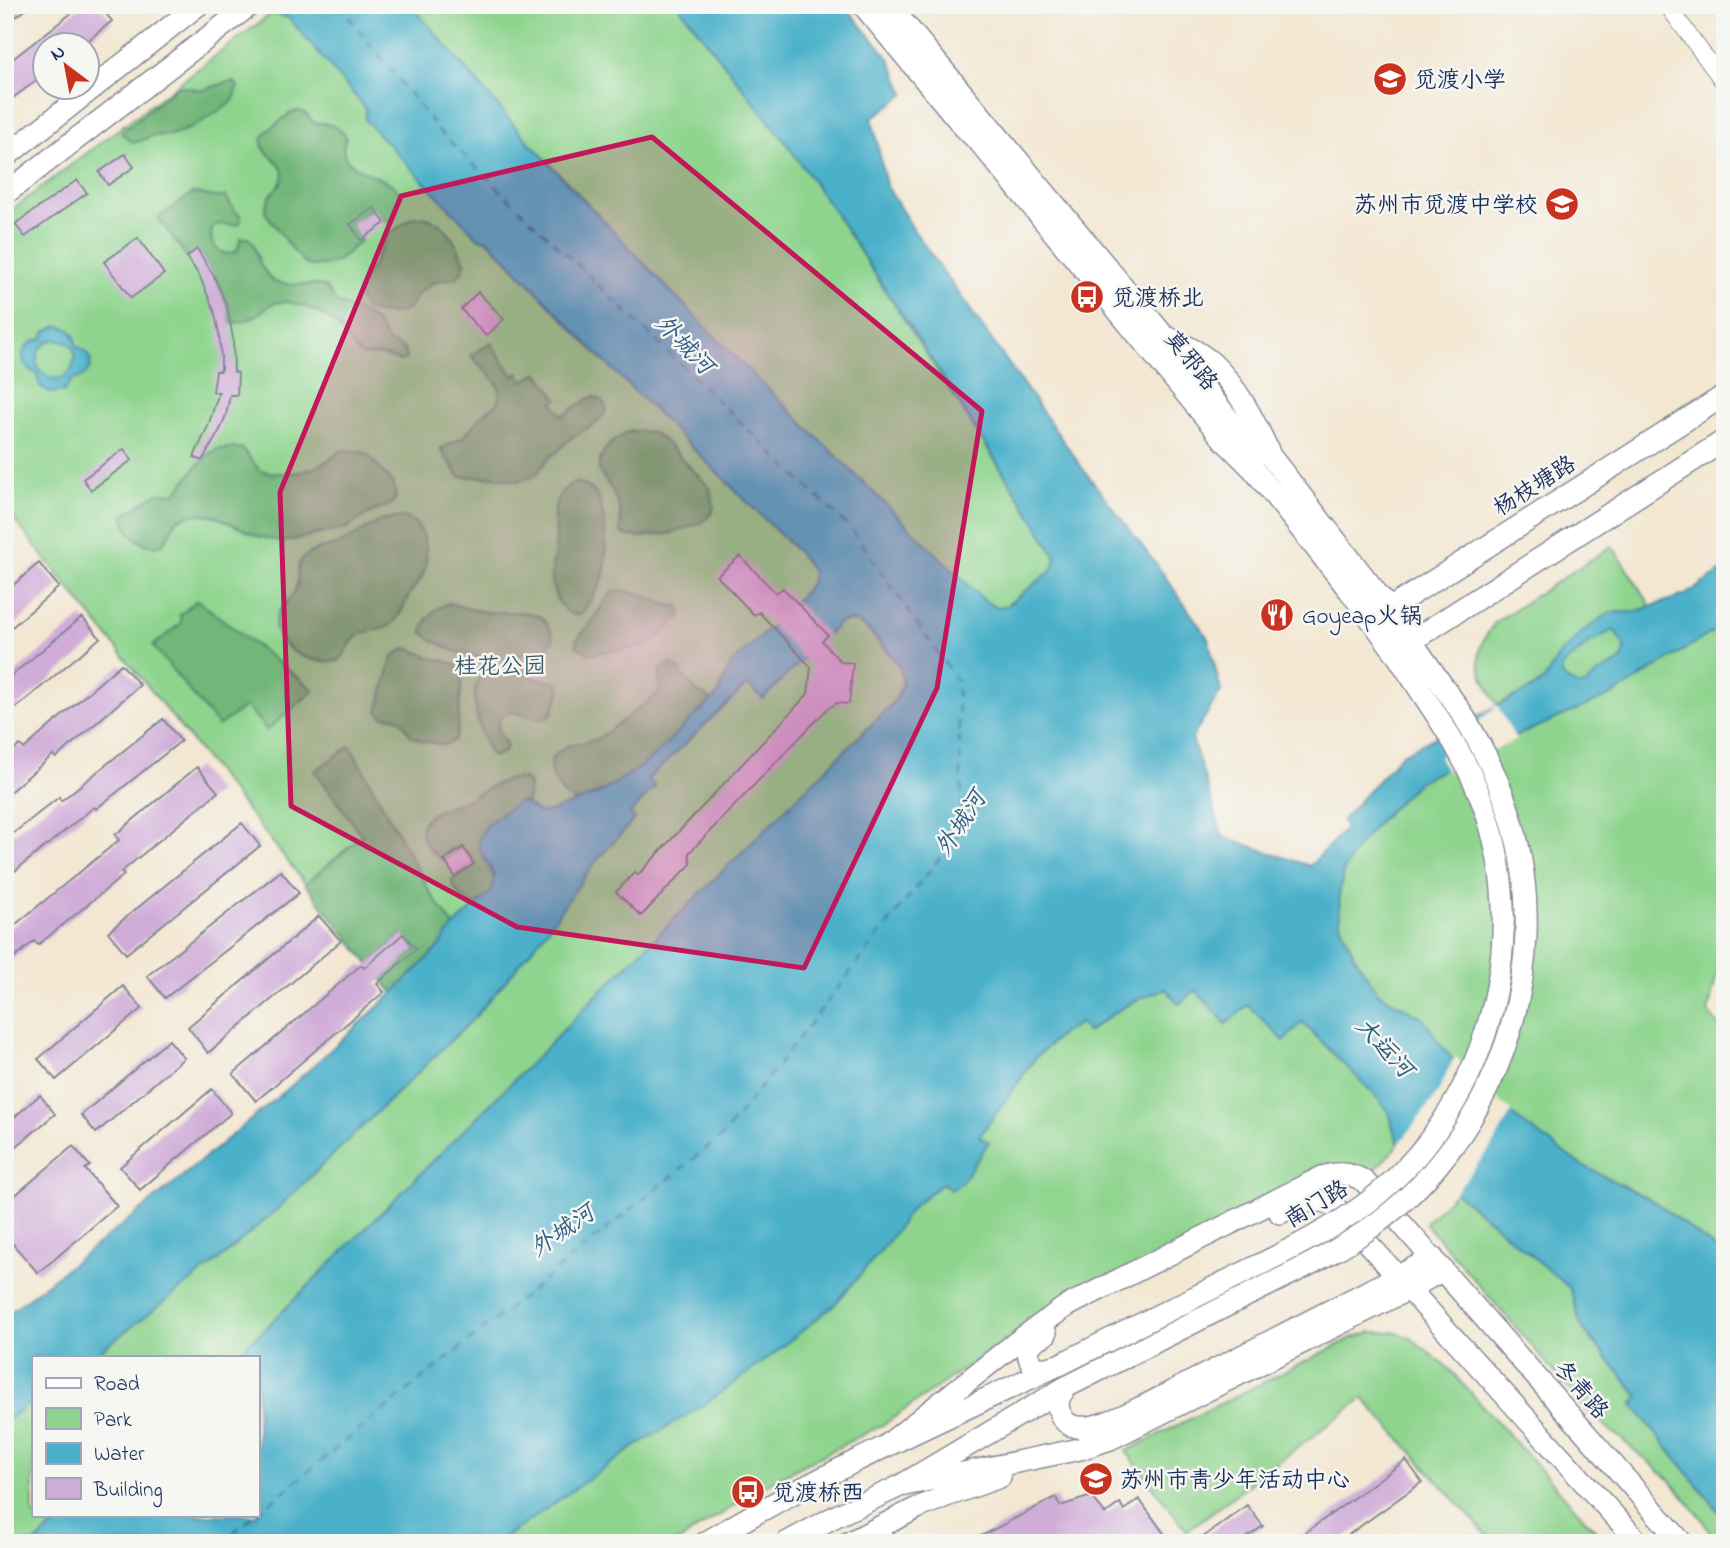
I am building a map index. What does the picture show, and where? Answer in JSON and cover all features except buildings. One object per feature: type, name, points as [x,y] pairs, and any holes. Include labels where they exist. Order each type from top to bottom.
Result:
[{"type":"main road","points":[[5,157],[198,5]]},
{"type":"main road","points":[[5,194],[250,5]]},
{"type":"main road","name":"莫邪路","points":[[863,5],[1224,440],[1254,470],[1381,615]]},
{"type":"main road","name":"莫邪路","points":[[889,5],[1164,336],[1188,346],[1222,374],[1257,426],[1271,457],[1381,615]]},
{"type":"main road","name":"杨枝塘路","points":[[1381,615],[1725,395]]},
{"type":"main road","points":[[1403,646],[1725,440]]},
{"type":"main road","name":"南门路","points":[[786,1543],[900,1486],[1068,1386],[1315,1262],[1358,1237],[1398,1207],[1424,1181],[1448,1153],[1476,1111],[1498,1067],[1514,1020],[1523,971],[1526,922],[1523,873],[1509,812],[1486,755],[1461,712],[1403,646],[1381,615]]},
{"type":"main road","name":"南门路","points":[[722,1538],[800,1489],[1059,1365],[1305,1242],[1349,1216],[1389,1185],[1423,1148],[1453,1106],[1476,1061],[1492,1013],[1502,963],[1504,912],[1499,862],[1486,813],[1467,766],[1441,722],[1403,646]]},
{"type":"main road","name":"冬青路","points":[[886,1446],[1065,1307],[1327,1175],[1344,1173],[1361,1179],[1682,1543]]},
{"type":"main road","points":[[1059,1365],[1042,1368],[1034,1365],[1028,1354],[1032,1343],[1049,1331],[1301,1202],[1320,1200],[1334,1206],[1639,1543]]},
{"type":"main road","points":[[848,1543],[917,1508],[1121,1434],[1438,1264]]},
{"type":"main road","points":[[1068,1386],[1058,1402],[1059,1412],[1065,1420],[1069,1424],[1085,1428],[1102,1424],[1403,1283]]},
{"type":"main road","points":[[900,1486],[1080,1450]]},
{"type":"street","points":[[1667,5],[1725,84]]},
{"type":"highlighted area","points":[[652,137],[982,411],[937,688],[804,968],[517,927],[291,806],[280,492],[401,196]]},
{"type":"green space","points":[[411,5],[678,5],[787,144],[833,210],[1037,525],[1056,558],[1051,571],[1006,606],[994,606],[979,596],[658,278],[526,139]]},
{"type":"green space","name":"桂花公园","points":[[272,13],[289,18],[478,238],[488,240],[592,349],[798,552],[897,663],[901,674],[901,685],[891,705],[235,1356],[93,1356],[220,1259],[275,1211],[475,1017],[438,948],[393,993],[5,508],[5,215]]},
{"type":"green space","points":[[234,82],[238,86],[230,104],[191,128],[171,135],[151,136],[138,142],[132,142],[121,133],[178,86],[203,90]]},
{"type":"green space","points":[[299,111],[305,113],[314,123],[337,127],[346,137],[343,150],[347,159],[355,166],[388,182],[396,188],[400,196],[394,215],[388,222],[385,223],[374,208],[350,224],[361,240],[338,261],[325,265],[305,264],[265,212],[268,199],[281,182],[283,173],[266,151],[262,140],[266,133],[286,116]]},
{"type":"green space","points":[[193,193],[226,196],[240,215],[241,221],[237,225],[219,224],[213,227],[211,238],[216,248],[231,253],[237,251],[241,238],[248,238],[253,242],[260,264],[272,281],[326,287],[337,303],[368,316],[378,325],[388,342],[406,352],[406,359],[400,361],[381,355],[362,356],[332,322],[315,311],[295,304],[276,303],[246,321],[230,322],[222,293],[203,258],[197,250],[187,257],[158,218]]},
{"type":"green space","points":[[416,217],[434,221],[447,231],[465,263],[463,270],[457,277],[440,280],[428,286],[417,295],[410,308],[403,312],[387,314],[365,309],[359,298],[359,291],[387,236]]},
{"type":"green space","points":[[491,343],[513,376],[518,373],[524,381],[538,372],[558,399],[553,402],[562,416],[594,397],[605,405],[606,411],[598,422],[571,438],[548,459],[536,475],[518,481],[493,477],[460,477],[440,449],[463,437],[481,416],[498,403],[500,390],[497,384],[471,356]]},
{"type":"green space","points":[[630,431],[651,432],[663,439],[710,488],[714,507],[703,522],[673,533],[641,537],[621,533],[620,510],[613,492],[599,471],[599,464],[604,450]]},
{"type":"green space","points":[[242,448],[260,471],[271,473],[293,473],[313,468],[341,450],[362,452],[368,455],[391,481],[396,492],[395,500],[347,528],[283,542],[257,536],[215,516],[202,514],[178,519],[163,544],[157,546],[139,541],[129,532],[123,516],[158,493],[175,493],[201,461],[213,451]]},
{"type":"green space","points":[[574,482],[587,486],[597,495],[604,522],[606,546],[602,582],[584,611],[577,615],[570,614],[561,605],[552,581],[556,539],[555,507],[562,493]]},
{"type":"green space","points":[[401,517],[412,521],[421,530],[426,559],[423,575],[397,619],[386,627],[359,635],[339,661],[312,660],[289,648],[278,635],[275,625],[278,614],[296,588],[301,560],[313,551],[344,542],[380,521]]},
{"type":"green space","points":[[1612,546],[1651,606],[1634,612],[1611,612],[1638,664],[1570,701],[1544,680],[1528,691],[1497,705],[1479,663],[1482,643],[1488,633],[1497,621]]},
{"type":"green space","points":[[619,590],[640,594],[666,605],[679,606],[682,612],[649,646],[590,654],[576,646],[577,639],[608,597]]},
{"type":"green space","points":[[197,600],[314,690],[267,730],[246,706],[218,726],[153,646],[181,623],[180,615]]},
{"type":"green space","points":[[449,603],[481,611],[539,616],[546,623],[553,638],[550,645],[542,650],[516,656],[477,656],[458,652],[422,631],[432,614]]},
{"type":"green space","points":[[1725,624],[1725,939],[1708,1012],[1725,1033],[1725,1256],[1655,1202],[1578,1163],[1499,1106],[1446,1052],[1422,1017],[1379,994],[1356,959],[1340,924],[1339,894],[1343,872],[1356,848],[1419,781],[1514,737]]},
{"type":"green space","points":[[405,648],[454,664],[462,672],[457,734],[449,743],[443,745],[411,736],[401,720],[382,716],[378,711],[391,662],[394,656]]},
{"type":"green space","points":[[670,664],[691,686],[709,698],[710,702],[653,756],[617,782],[577,802],[563,794],[550,772],[555,754],[567,746],[598,739],[659,693],[660,670]]},
{"type":"green space","points":[[527,669],[534,678],[560,683],[559,697],[552,713],[546,718],[534,718],[515,712],[503,715],[498,729],[507,746],[504,752],[493,757],[484,740],[477,715],[475,691],[478,681],[483,675],[492,672]]},
{"type":"green space","points":[[350,746],[431,894],[454,926],[438,948],[393,993],[382,979],[416,949],[402,934],[369,964],[305,884],[362,836],[315,771]]},
{"type":"green space","points":[[518,778],[529,784],[527,803],[522,801],[497,817],[480,837],[481,852],[494,881],[491,892],[476,906],[457,892],[452,880],[474,864],[462,847],[444,860],[435,855],[424,841],[422,824],[442,808],[468,799],[498,783]]},
{"type":"green space","points":[[1166,989],[1195,990],[1248,1005],[1284,1040],[1301,1021],[1376,1096],[1390,1114],[1399,1145],[1366,1178],[1355,1166],[1019,1330],[886,1423],[776,1479],[676,1543],[497,1543],[639,1444],[708,1402],[836,1303],[888,1242],[913,1206],[989,1142],[979,1137],[1036,1057],[1063,1033],[1081,1022],[1088,1032],[1125,1006]]},
{"type":"green space","points":[[1456,1192],[1570,1288],[1581,1326],[1639,1397],[1632,1404],[1725,1519],[1725,1543],[1718,1543],[1670,1480],[1589,1412],[1425,1223]]},
{"type":"green space","points":[[1371,1332],[1394,1332],[1411,1338],[1450,1370],[1607,1543],[1494,1543],[1363,1398],[1187,1531],[1126,1451],[1352,1338]]},
{"type":"green space","points":[[32,1402],[32,1516],[64,1516],[35,1543],[5,1543],[5,1421]]},
{"type":"water","points":[[266,5],[411,5],[526,139],[718,340],[979,596],[994,606],[1006,606],[1051,571],[1056,557],[930,357],[833,210],[787,144],[678,5],[844,5],[889,58],[905,94],[872,118],[886,185],[913,229],[1083,469],[1159,568],[1208,638],[1221,691],[1192,738],[1223,837],[1310,866],[1345,829],[1342,820],[1402,754],[1537,686],[1544,680],[1559,655],[1583,631],[1611,612],[1634,612],[1685,595],[1725,569],[1725,624],[1616,693],[1419,781],[1356,848],[1343,872],[1339,894],[1340,924],[1356,959],[1379,994],[1422,1017],[1446,1052],[1499,1106],[1578,1163],[1655,1202],[1725,1256],[1725,1519],[1632,1404],[1639,1397],[1581,1326],[1570,1288],[1399,1145],[1390,1114],[1376,1096],[1302,1022],[1284,1041],[1248,1005],[1226,1024],[1196,990],[1179,1004],[1166,989],[1125,1006],[1087,1032],[1080,1023],[1063,1033],[1036,1057],[979,1137],[989,1142],[962,1182],[951,1190],[943,1183],[913,1206],[888,1242],[836,1303],[708,1402],[639,1444],[497,1543],[35,1543],[64,1516],[259,1516],[259,1356],[235,1356],[891,705],[902,683],[900,669],[882,644],[867,629],[850,621],[838,624],[763,699],[747,685],[648,779],[655,787],[630,814],[635,819],[597,860],[538,942],[475,1017],[275,1211],[220,1259],[93,1356],[32,1356],[32,1402],[5,1421],[5,1316],[144,1208],[290,1087],[438,948],[454,926],[492,891],[494,875],[478,841],[487,825],[517,803],[526,804],[539,813],[549,812],[598,794],[629,775],[653,757],[718,694],[731,664],[770,628],[810,583],[812,571],[798,552],[592,349],[488,240],[478,238],[365,120],[366,109],[289,18],[272,13]],"holes":[[[1611,631],[1615,631],[1625,648],[1622,660],[1600,672],[1585,685],[1579,686],[1563,676],[1561,669],[1564,664],[1590,643]]]},
{"type":"water","points":[[58,326],[69,330],[75,338],[76,346],[88,354],[90,359],[89,370],[85,375],[72,380],[64,391],[51,393],[40,386],[37,374],[30,370],[23,360],[25,349],[34,341],[42,339],[46,331]],"holes":[[[52,340],[65,341],[72,347],[75,355],[70,372],[63,377],[54,378],[44,374],[37,365],[40,350]]]},
{"type":"pier","points":[[1497,705],[1516,740],[1447,772],[1439,757]]},
{"type":"pier","points":[[1455,1056],[1512,1111],[1495,1142],[1453,1195],[1397,1147],[1437,1094]]},
{"type":"ferry route","points":[[259,1511],[724,1134],[963,828],[957,681],[853,531],[440,132],[339,5]]},
{"type":"ferry route","points":[[220,1543],[254,1516]]},
{"type":"place","name":"觅渡小学","points":[[1390,79]]},
{"type":"place","name":"苏州市觅渡中学校","points":[[1562,204]]},
{"type":"place","name":"觅渡桥北","points":[[1087,297]]},
{"type":"place","name":"Goyeap火锅","points":[[1277,615]]},
{"type":"place","name":"苏州市青少年活动中心","points":[[1096,1479]]},
{"type":"place","name":"觅渡桥西","points":[[748,1492]]},
{"type":"water label","name":"外城河","points":[[685,344]]},
{"type":"water label","name":"外城河","points":[[960,823]]},
{"type":"water label","name":"大运河","points":[[1385,1047]]},
{"type":"water label","name":"外城河","points":[[562,1230]]}]
